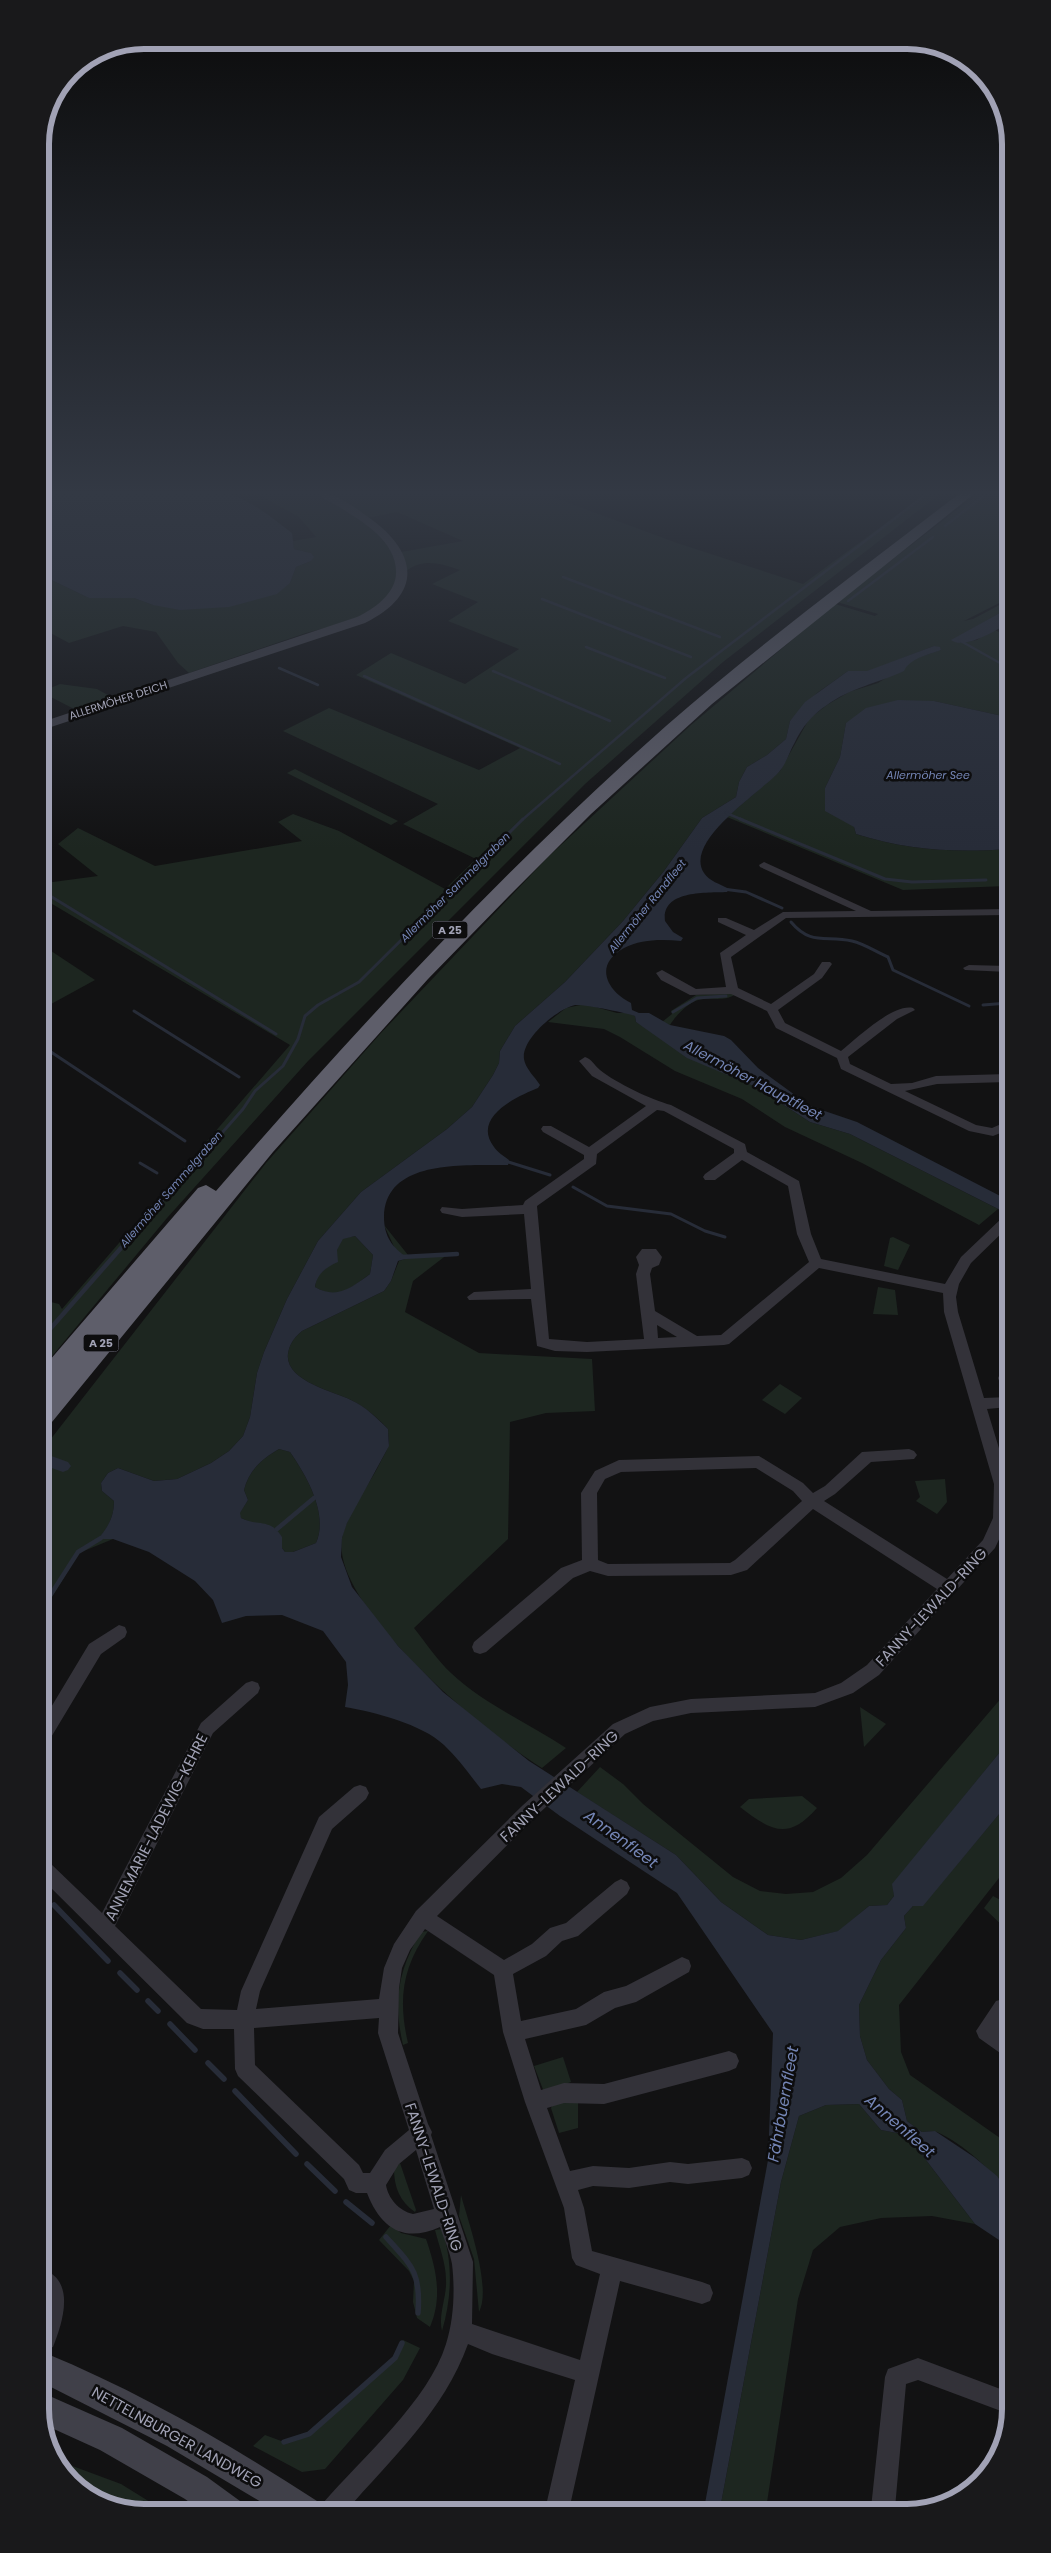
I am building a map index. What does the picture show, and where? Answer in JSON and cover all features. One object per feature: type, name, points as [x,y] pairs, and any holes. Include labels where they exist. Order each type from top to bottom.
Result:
[{"type":"highway","name":"A 25","points":[[49,1379],[143,1265],[323,1058],[540,839],[673,715],[798,612]]},
{"type":"highway","name":"A 25","points":[[49,1408],[161,1271],[339,1063],[552,842],[672,730],[816,612]]},
{"type":"street","name":"ALLERMÖHER DEICH","points":[[49,724],[362,620],[375,612]]},
{"type":"street","points":[[764,865],[871,914]]},
{"type":"street","points":[[733,990],[726,953],[783,915],[871,914],[1002,907]]},
{"type":"street","points":[[722,920],[752,934]]},
{"type":"street","points":[[772,1009],[818,976],[826,964]]},
{"type":"street","points":[[969,968],[1002,969]]},
{"type":"street","points":[[662,973],[665,978],[694,993],[733,990],[772,1009],[780,1025],[842,1056],[845,1066],[973,1128],[993,1132],[1002,1128]]},
{"type":"street","points":[[842,1056],[894,1016],[909,1010]]},
{"type":"street","points":[[584,1061],[596,1073],[654,1106],[668,1108],[740,1148],[741,1154]]},
{"type":"street","points":[[889,1088],[913,1087],[936,1080],[1002,1078]]},
{"type":"street","points":[[590,1153],[654,1106]]},
{"type":"street","points":[[547,1129],[590,1153]]},
{"type":"street","points":[[590,1153],[591,1161],[569,1174],[530,1204],[536,1294],[542,1342],[555,1346],[587,1347],[724,1340],[816,1263]]},
{"type":"street","points":[[710,1177],[741,1154]]},
{"type":"street","points":[[741,1154],[794,1184],[802,1229],[816,1263]]},
{"type":"street","points":[[447,1210],[462,1213],[530,1209]]},
{"type":"street","name":"FANNY-LEWALD-RING","points":[[1002,1226],[965,1260],[956,1273],[950,1290],[950,1308],[1000,1476],[1002,1497]]},
{"type":"street","points":[[647,1262],[643,1274],[652,1344]]},
{"type":"street","points":[[816,1263],[950,1290]]},
{"type":"street","points":[[474,1297],[536,1294]]},
{"type":"street","points":[[648,1313],[696,1342]]},
{"type":"street","points":[[978,1404],[1002,1402]]},
{"type":"street","points":[[480,1647],[567,1573],[590,1564],[608,1570],[731,1569],[741,1565],[812,1501],[830,1490],[866,1456],[909,1455]]},
{"type":"street","points":[[590,1564],[589,1493],[600,1475],[619,1466],[759,1462],[798,1487],[812,1501],[948,1588]]},
{"type":"street","name":"FANNY-LEWALD-RING","points":[[339,2504],[422,2408],[449,2365],[461,2330],[464,2282],[462,2262],[422,2132],[388,2033],[386,2008],[393,1968],[403,1944],[423,1917],[528,1812],[619,1729],[650,1714],[691,1706],[815,1700],[847,1688],[873,1670],[989,1544],[999,1526],[1002,1512]]},
{"type":"street","points":[[49,1726],[95,1649],[120,1632]]},
{"type":"street","name":"ANNEMARIE-LADEWIG-KEHRE","points":[[104,1927],[207,1728],[252,1688]]},
{"type":"street","points":[[360,1793],[325,1823],[251,1991],[244,2019],[244,2069],[352,2172],[356,2183],[375,2183]]},
{"type":"street","points":[[49,1874],[194,2016],[204,2020],[244,2019],[386,2008]]},
{"type":"street","points":[[503,1970],[539,1950],[557,1934],[571,1930],[621,1888]]},
{"type":"street","points":[[423,1917],[503,1970],[513,2032],[535,2102],[574,2208],[583,2258],[702,2293]]},
{"type":"street","points":[[513,2032],[579,2018],[611,1999],[629,1995],[682,1966]]},
{"type":"street","points":[[1002,2009],[986,2031],[1002,2044]]},
{"type":"street","points":[[535,2102],[564,2093],[604,2094],[729,2061]]},
{"type":"street","points":[[422,2132],[392,2157],[375,2183],[376,2193],[382,2204],[401,2222],[420,2224],[448,2214]]},
{"type":"street","points":[[565,2182],[593,2176],[629,2178],[670,2172],[688,2174],[742,2168]]},
{"type":"street","points":[[558,2504],[612,2268]]},
{"type":"street","points":[[49,2287],[54,2295],[52,2320],[49,2328]]},
{"type":"street","points":[[461,2330],[492,2343],[588,2373]]},
{"type":"street","points":[[883,2504],[896,2377],[918,2369],[1002,2401]]},
{"type":"street","name":"NETTELNBURGER LANDWEG","points":[[49,2370],[135,2411],[218,2457],[293,2504]]},
{"type":"street","points":[[49,2411],[119,2443],[196,2488],[218,2504]]},
{"type":"shaded area","points":[[49,612],[369,612],[359,619],[306,633],[189,673],[178,663],[156,632],[123,626],[69,643],[49,632]]},
{"type":"shaded area","points":[[462,612],[787,612],[723,662],[585,784],[308,1061],[167,1218],[49,1360],[49,1302],[59,1304],[62,1309],[290,1045],[49,902],[49,881],[53,882],[98,876],[58,844],[78,828],[155,866],[302,841],[278,822],[293,814],[339,831],[445,889],[476,859],[403,824],[438,804],[283,731],[329,708],[479,770],[520,748],[356,675],[391,653],[465,684],[519,649],[448,621]]},
{"type":"shaded area","points":[[825,612],[862,612],[875,616],[878,614],[872,612],[981,612],[964,621],[973,619],[986,612],[1001,612],[963,634],[960,643],[977,640],[993,629],[1002,634],[1002,716],[934,701],[846,723],[840,757],[825,788],[854,827],[856,834],[893,844],[931,849],[969,851],[1002,849],[1002,886],[903,890],[727,817],[780,771],[809,719],[827,705],[849,692],[878,683],[917,658],[941,650],[934,646],[867,672],[848,671],[817,693],[790,721],[786,739],[767,755],[747,767],[739,782],[736,797],[702,818],[664,871],[623,921],[565,982],[515,1026],[500,1051],[499,1063],[493,1075],[472,1107],[447,1129],[361,1192],[318,1241],[287,1299],[264,1352],[257,1373],[250,1417],[243,1436],[229,1451],[211,1463],[177,1479],[154,1481],[118,1468],[108,1473],[101,1483],[102,1491],[114,1501],[114,1507],[110,1522],[99,1539],[113,1539],[79,1553],[49,1602],[49,1441],[266,1163],[381,1033],[548,857],[691,725]]},
{"type":"shaded area","points":[[60,684],[97,689],[115,699],[78,711],[49,696],[49,689]]},
{"type":"shaded area","points":[[295,769],[398,821],[391,825],[287,773]]},
{"type":"shaded area","points":[[49,950],[95,980],[49,1005]]},
{"type":"shaded area","points":[[731,993],[734,995],[727,998],[703,999],[693,1002],[670,1025],[662,1022],[672,1014],[671,1011],[696,995]]},
{"type":"shaded area","points":[[585,1004],[635,1016],[636,1022],[728,1074],[756,1087],[810,1122],[850,1134],[998,1209],[979,1225],[862,1163],[785,1127],[742,1099],[675,1071],[604,1029],[548,1022],[566,1008]]},
{"type":"shaded area","points":[[384,1225],[408,1255],[448,1254],[413,1281],[405,1312],[479,1353],[592,1359],[595,1411],[546,1413],[510,1422],[508,1539],[414,1628],[441,1663],[464,1684],[492,1704],[566,1748],[542,1768],[487,1728],[452,1699],[418,1666],[386,1632],[361,1598],[345,1566],[342,1538],[345,1528],[387,1450],[389,1443],[388,1429],[380,1420],[356,1403],[310,1383],[299,1376],[292,1369],[288,1360],[289,1349],[294,1339],[302,1331],[384,1291],[391,1281],[399,1261],[407,1258],[396,1251]]},
{"type":"shaded area","points":[[355,1236],[373,1255],[370,1274],[350,1288],[338,1293],[323,1291],[315,1287],[317,1277],[328,1266],[343,1238]]},
{"type":"shaded area","points":[[893,1237],[910,1245],[898,1270],[884,1266],[890,1238]]},
{"type":"shaded area","points":[[878,1287],[895,1290],[898,1315],[873,1314]]},
{"type":"shaded area","points":[[780,1384],[802,1398],[785,1414],[762,1400]]},
{"type":"shaded area","points":[[279,1449],[290,1452],[303,1472],[314,1495],[320,1520],[316,1543],[293,1552],[285,1552],[282,1548],[282,1537],[241,1518],[239,1514],[248,1500],[244,1490],[249,1477],[262,1461]]},
{"type":"shaded area","points":[[945,1479],[947,1502],[937,1514],[916,1501],[920,1497],[915,1481]]},
{"type":"shaded area","points":[[1002,1697],[1002,1750],[893,1884],[894,1896],[887,1905],[869,1906],[839,1931],[801,1940],[768,1935],[721,1902],[676,1855],[577,1792],[600,1767],[623,1784],[643,1804],[733,1877],[760,1891],[786,1894],[813,1892],[841,1878],[867,1855]]},
{"type":"shaded area","points":[[860,1707],[886,1724],[864,1747]]},
{"type":"shaded area","points":[[802,1796],[817,1808],[807,1818],[788,1829],[770,1827],[740,1807],[749,1799]]},
{"type":"shaded area","points":[[1002,1811],[1002,1874],[899,2005],[901,2052],[910,2075],[1002,2139],[1002,2185],[987,2168],[958,2144],[937,2132],[922,2132],[907,2121],[902,2100],[889,2089],[867,2060],[860,2036],[859,2005],[881,1960],[906,1928],[904,1916],[913,1906],[923,1905]]},
{"type":"shaded area","points":[[993,1896],[1002,1901],[1002,1925],[984,1908]]},
{"type":"shaded area","points":[[428,1931],[412,1958],[404,1985],[403,2013],[408,2043],[403,2045],[398,2014],[400,1986],[413,1946],[421,1932]]},
{"type":"shaded area","points":[[563,2057],[571,2082],[544,2092],[534,2066]]},
{"type":"shaded area","points":[[578,2099],[578,2128],[559,2133],[551,2108],[554,2102]]},
{"type":"shaded area","points":[[859,2104],[881,2130],[902,2134],[913,2143],[975,2224],[932,2216],[881,2218],[840,2227],[813,2250],[798,2299],[767,2504],[721,2504],[781,2182],[799,2116],[826,2105]]},
{"type":"shaded area","points":[[400,2163],[416,2210],[415,2212],[405,2204],[395,2182],[394,2169]]},
{"type":"shaded area","points":[[461,2195],[481,2271],[483,2287],[479,2312],[474,2259],[459,2216]]},
{"type":"shaded area","points":[[391,2225],[401,2233],[426,2239],[437,2283],[436,2305],[430,2327],[417,2318],[413,2302],[414,2281],[409,2271],[379,2240]]},
{"type":"shaded area","points":[[442,2229],[448,2254],[450,2280],[448,2306],[442,2331],[441,2318],[446,2274],[435,2230]]},
{"type":"shaded area","points":[[403,2340],[420,2348],[403,2380],[325,2469],[302,2472],[253,2446],[265,2435],[284,2442],[309,2434],[395,2358]]},
{"type":"shaded area","points":[[66,2464],[121,2484],[150,2502],[147,2504],[138,2504],[125,2502],[102,2494],[86,2485]]},
{"type":"water","points":[[1002,612],[1002,627],[995,631],[964,643],[951,640]]},
{"type":"water","points":[[934,646],[940,647],[941,650],[915,660],[904,671],[845,694],[827,705],[808,721],[779,772],[727,818],[704,847],[700,860],[704,873],[712,880],[729,889],[727,892],[697,893],[677,898],[666,911],[665,921],[673,932],[683,938],[681,941],[652,940],[624,948],[614,955],[609,962],[606,970],[607,977],[615,992],[631,1003],[632,1010],[639,1013],[649,1013],[670,1025],[724,1036],[731,1040],[758,1068],[810,1106],[857,1122],[1002,1197],[1002,1211],[850,1134],[810,1122],[756,1087],[687,1058],[636,1022],[635,1016],[575,1005],[559,1012],[550,1019],[534,1034],[528,1043],[524,1059],[528,1069],[540,1085],[538,1088],[509,1102],[493,1117],[488,1126],[488,1136],[495,1149],[509,1160],[508,1165],[451,1166],[431,1169],[413,1175],[398,1184],[388,1198],[384,1224],[390,1241],[408,1258],[398,1261],[391,1281],[384,1291],[302,1331],[291,1344],[288,1360],[292,1369],[299,1376],[310,1383],[356,1403],[371,1413],[388,1429],[389,1446],[347,1523],[342,1538],[341,1557],[352,1587],[398,1646],[443,1692],[529,1761],[676,1855],[721,1902],[768,1935],[801,1940],[838,1931],[869,1906],[887,1905],[894,1896],[892,1884],[1002,1750],[1002,1811],[923,1906],[913,1906],[904,1916],[906,1928],[881,1960],[859,2005],[860,2036],[867,2060],[889,2089],[902,2100],[907,2121],[922,2132],[935,2131],[974,2157],[997,2176],[1002,2183],[1002,2242],[975,2224],[913,2143],[902,2134],[881,2130],[859,2104],[826,2105],[799,2116],[781,2182],[721,2504],[705,2504],[768,2160],[773,2033],[677,1893],[560,1816],[521,1787],[502,1784],[481,1789],[444,1745],[423,1731],[397,1720],[345,1707],[348,1685],[346,1662],[323,1631],[282,1615],[246,1616],[222,1623],[213,1600],[195,1581],[149,1552],[113,1539],[98,1539],[110,1521],[114,1507],[114,1501],[102,1491],[101,1483],[108,1473],[118,1468],[154,1481],[177,1479],[211,1463],[229,1451],[243,1436],[250,1417],[257,1373],[264,1352],[287,1299],[318,1241],[361,1192],[447,1129],[472,1107],[493,1075],[499,1063],[500,1051],[515,1026],[565,982],[623,921],[664,871],[702,818],[736,797],[739,782],[747,767],[767,755],[786,739],[790,721],[805,702],[848,671],[867,671]],"holes":[[[355,1236],[373,1255],[370,1274],[350,1287],[337,1292],[323,1291],[315,1287],[318,1278],[323,1272],[338,1262],[337,1250],[343,1239]],[[279,1449],[290,1452],[309,1483],[318,1508],[320,1520],[316,1543],[293,1552],[285,1552],[282,1548],[282,1537],[277,1531],[268,1525],[247,1521],[241,1518],[240,1513],[248,1500],[244,1490],[253,1471],[262,1461]]]},
{"type":"water","name":"Allermöher See","points":[[898,700],[934,701],[1002,716],[1002,849],[969,851],[893,844],[856,834],[854,827],[825,811],[825,788],[840,757],[846,723],[866,708]]},
{"type":"waterway","points":[[576,612],[691,657]]},
{"type":"waterway","points":[[655,612],[720,637]]},
{"type":"waterway","name":"Allermöher Sammelgraben","points":[[522,820],[686,678],[772,612]]},
{"type":"waterway","points":[[998,626],[1002,628]]},
{"type":"waterway","points":[[959,640],[1002,664]]},
{"type":"waterway","points":[[586,647],[665,678]]},
{"type":"waterway","points":[[279,668],[318,685]]},
{"type":"waterway","points":[[493,671],[610,721]]},
{"type":"waterway","points":[[364,676],[560,764]]},
{"type":"waterway","points":[[726,813],[743,820]]},
{"type":"waterway","name":"Allermöher Sammelgraben","points":[[120,1249],[243,1109],[255,1091],[283,1066],[298,1039],[305,1016],[318,1005],[359,982],[523,819]]},
{"type":"waterway","points":[[740,819],[885,879],[912,882],[986,880]]},
{"type":"waterway","points":[[723,889],[746,892],[782,908]]},
{"type":"waterway","points":[[49,895],[276,1034]]},
{"type":"waterway","points":[[791,922],[798,929],[812,937],[843,939],[866,946],[888,957],[893,970],[969,1006]]},
{"type":"waterway","points":[[673,1012],[697,998],[726,996]]},
{"type":"waterway","points":[[983,1005],[1002,1003]]},
{"type":"waterway","points":[[134,1011],[239,1077]]},
{"type":"waterway","points":[[49,1051],[185,1141]]},
{"type":"waterway","points":[[505,1161],[550,1175]]},
{"type":"waterway","points":[[140,1163],[157,1173]]},
{"type":"waterway","points":[[573,1187],[607,1206],[671,1214],[705,1231],[725,1237]]},
{"type":"waterway","name":"Allermöher Sammelgraben","points":[[49,1330],[121,1248]]},
{"type":"waterway","points":[[402,1257],[457,1254]]},
{"type":"waterway","points":[[49,1461],[63,1466]]},
{"type":"waterway","points":[[277,1529],[314,1498]]},
{"type":"waterway","points":[[49,1597],[78,1552],[101,1538]]},
{"type":"waterway","points":[[54,1905],[108,1961]]},
{"type":"waterway","points":[[120,1973],[137,1990]]},
{"type":"waterway","points":[[148,2001],[158,2011]]},
{"type":"waterway","points":[[170,2024],[195,2050]]},
{"type":"waterway","points":[[208,2063],[224,2079]]},
{"type":"waterway","points":[[235,2091],[296,2154]]},
{"type":"waterway","points":[[307,2164],[335,2191]]},
{"type":"waterway","points":[[346,2202],[372,2223]]},
{"type":"waterway","points":[[386,2237],[413,2270],[418,2288],[418,2313]]},
{"type":"waterway","points":[[284,2442],[309,2434],[395,2358],[402,2343]]},
{"type":"water label","name":"Allermöher Randfleet","points":[[647,906]]},
{"type":"water label","name":"Allermöher Hauptfleet","points":[[753,1080]]},
{"type":"water label","name":"Annenfleet","points":[[621,1839]]},
{"type":"water label","name":"Fährbuernfleet","points":[[783,2104]]},
{"type":"water label","name":"Annenfleet","points":[[900,2126]]}]
